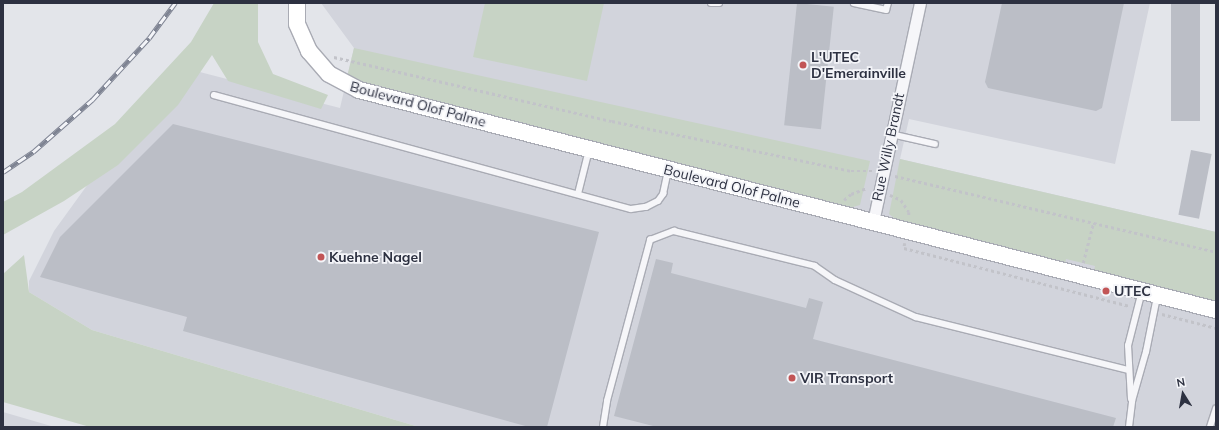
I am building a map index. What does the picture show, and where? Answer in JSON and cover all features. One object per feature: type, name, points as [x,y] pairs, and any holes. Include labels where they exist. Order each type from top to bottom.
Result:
[{"type":"street","name":"Boulevard Olof Palme","points":[[297,3],[297,24],[309,51],[329,74],[344,84],[359,90],[1216,310]]},
{"type":"street","name":"Rue Willy Brandt","points":[[873,222],[920,3]]},
{"type":"lane","points":[[712,3],[719,3]]},
{"type":"lane","points":[[854,3],[886,10],[888,3]]},
{"type":"lane","points":[[214,95],[631,209],[646,208],[658,201],[663,194],[668,169]]},
{"type":"lane","points":[[891,134],[936,144]]},
{"type":"lane","points":[[578,194],[589,149]]},
{"type":"lane","points":[[603,427],[607,401],[650,240],[674,231],[815,266],[834,280],[916,317],[1128,370]]},
{"type":"lane","points":[[1132,401],[1128,370],[1128,346],[1150,293]]},
{"type":"lane","points":[[1129,427],[1132,401],[1146,352],[1150,293]]},
{"type":"lane","points":[[1210,427],[1216,408]]},
{"type":"path","points":[[331,56],[342,61],[612,121],[851,171],[871,170],[870,177]]},
{"type":"path","points":[[892,175],[1216,252]]},
{"type":"path","points":[[840,213],[846,198],[857,190],[867,190],[868,183]]},
{"type":"path","points":[[1089,267],[1082,266],[1093,224]]},
{"type":"shaded area","points":[[321,3],[1150,3],[1115,164],[909,119],[900,159],[1216,232],[1216,427],[419,427],[92,330],[29,292],[29,281],[54,231],[96,173],[192,70],[340,108],[354,48]]},
{"type":"shaded area","points":[[3,412],[51,426],[54,427],[3,427]]},
{"type":"green space","points":[[214,3],[258,3],[258,42],[273,74],[328,95],[321,109],[228,81],[212,55],[178,105],[118,165],[64,201],[3,235],[3,202],[22,192],[115,124],[191,42]]},
{"type":"green space","points":[[485,3],[604,3],[587,81],[473,57]]},
{"type":"green space","points":[[354,48],[870,161],[860,205],[849,208],[362,83],[347,77]]},
{"type":"green space","points":[[900,159],[1216,232],[1216,303],[1094,271],[1095,266],[1066,259],[1065,264],[898,221],[889,214]]},
{"type":"green space","points":[[24,255],[29,292],[92,330],[419,427],[90,427],[3,402],[3,274]]},
{"type":"building","name":"L'UTEC D'Emerainville","points":[[797,3],[834,7],[821,129],[784,125]]},
{"type":"building","points":[[1002,3],[1124,3],[1102,108],[1096,111],[988,88],[985,82]]},
{"type":"building","points":[[1171,3],[1200,3],[1200,121],[1171,121]]},
{"type":"building","name":"Kuehne Nagel","points":[[173,124],[599,232],[547,427],[529,427],[183,331],[187,317],[40,277],[60,237]]},
{"type":"building","points":[[1191,150],[1212,154],[1199,219],[1178,215]]},
{"type":"building","name":"VIR Transport","points":[[656,259],[673,263],[671,273],[806,308],[809,298],[823,302],[813,339],[1116,418],[1113,427],[657,427],[614,416]]},
{"type":"railway","points":[[3,172],[33,152],[92,100],[149,38],[175,3]]},
{"type":"place","name":"L'UTEC D'Emerainville","points":[[803,65]]},
{"type":"place","name":"Kuehne Nagel","points":[[321,257]]},
{"type":"place","name":"UTEC","points":[[1106,291]]},
{"type":"place","name":"VIR Transport","points":[[792,378]]}]
